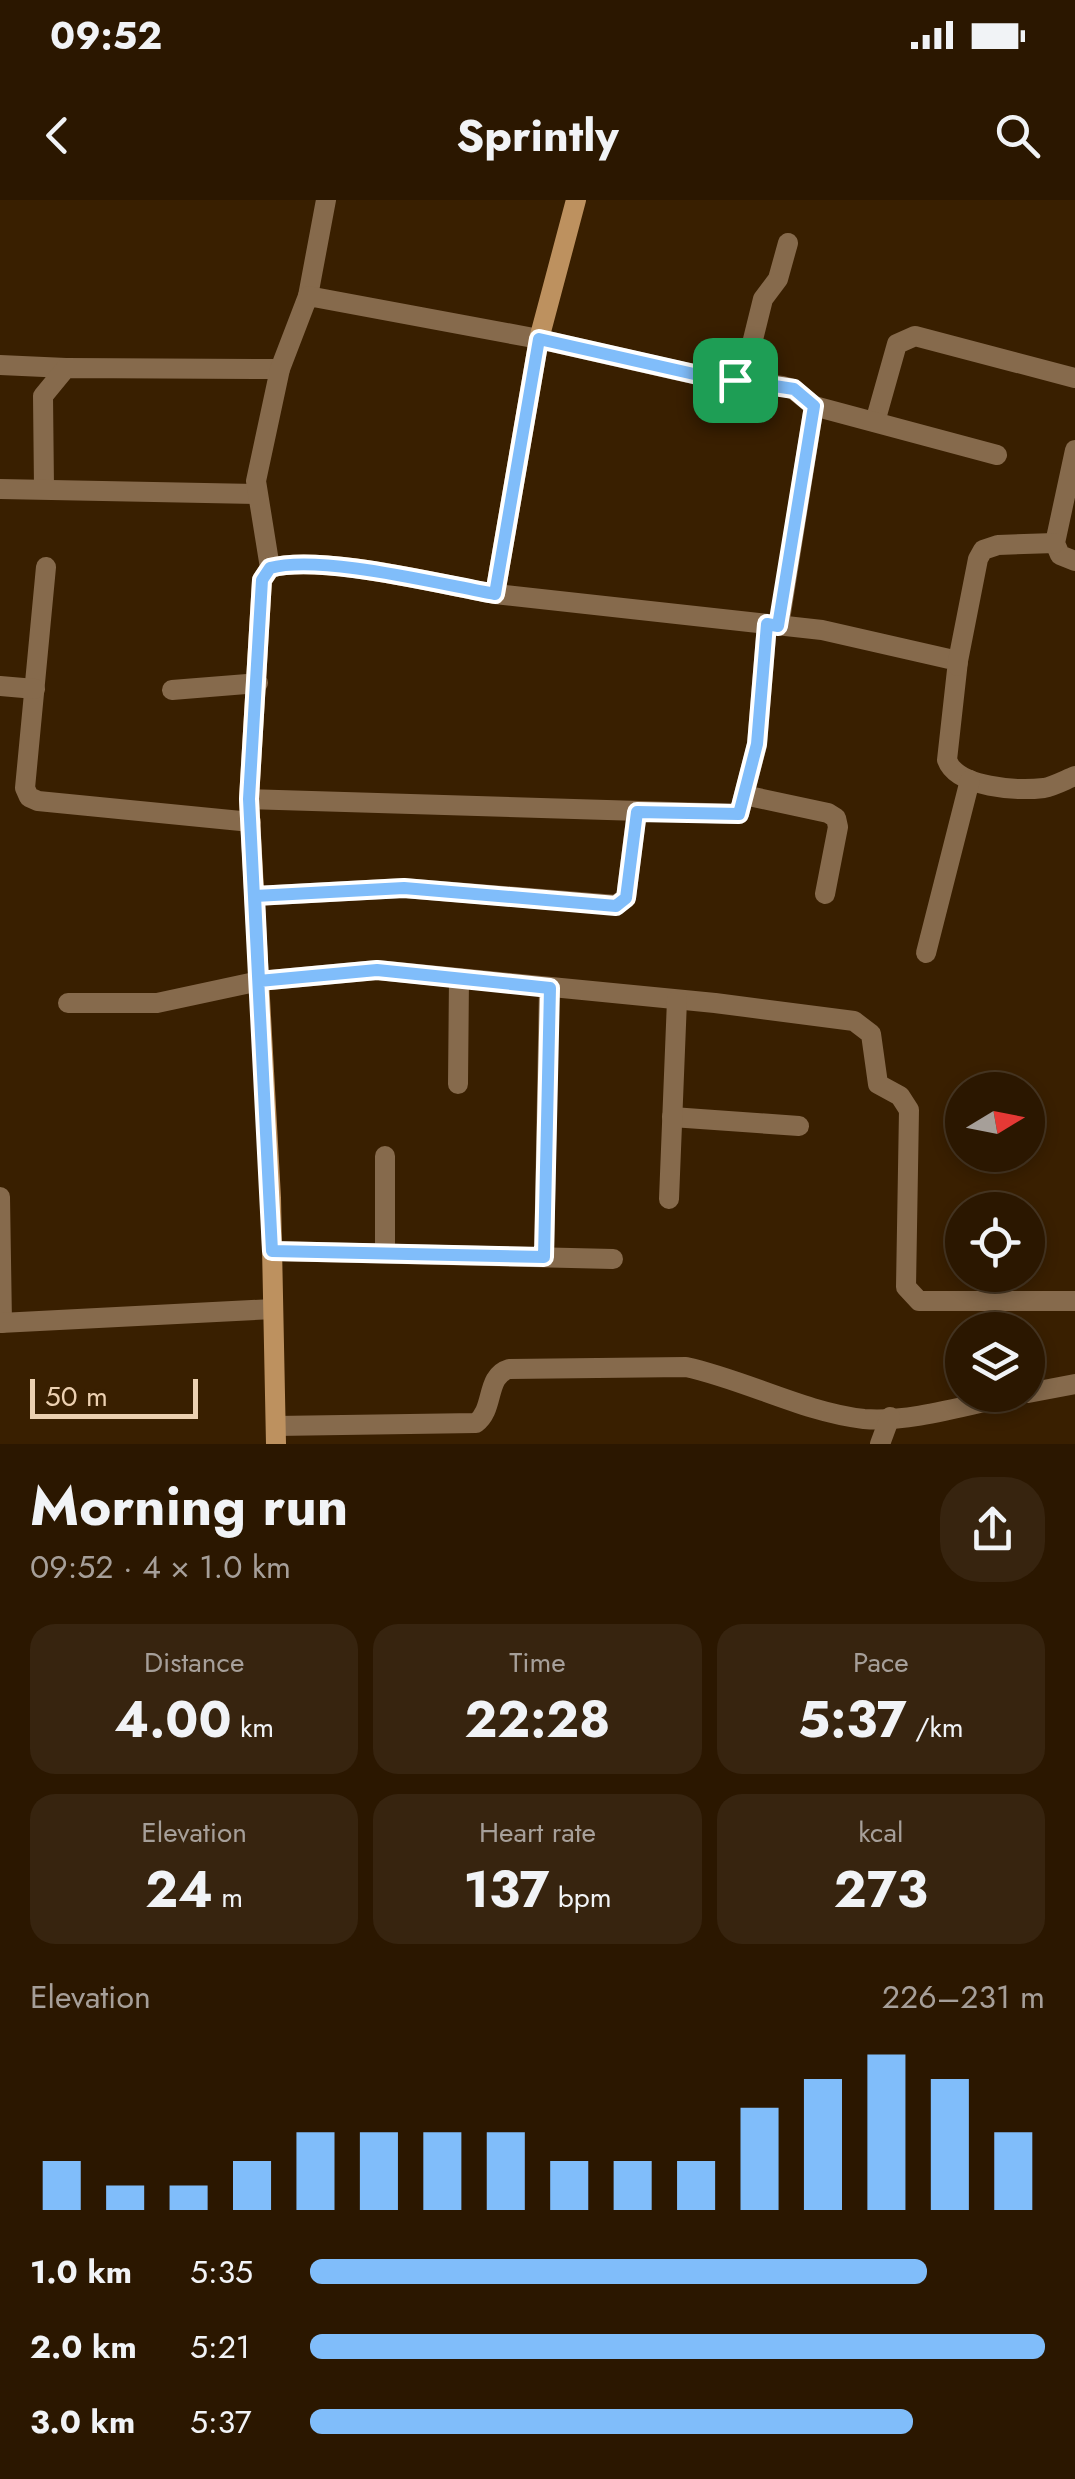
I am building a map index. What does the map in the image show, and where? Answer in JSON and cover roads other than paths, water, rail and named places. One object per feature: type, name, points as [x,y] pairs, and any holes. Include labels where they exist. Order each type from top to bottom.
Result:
[{"type":"street","points":[[270,568],[256,481],[280,370],[308,296],[326,200]]},
{"type":"street","points":[[495,594],[539,339],[576,200]]},
{"type":"street","points":[[743,380],[763,299],[778,279],[788,243]]},
{"type":"street","points":[[308,296],[539,339],[694,374],[794,389],[814,406],[997,454]]},
{"type":"street","points":[[875,422],[897,344],[905,338],[915,336],[1075,378]]},
{"type":"street","points":[[0,365],[280,370]]},
{"type":"street","points":[[44,488],[43,396],[66,368]]},
{"type":"street","points":[[249,799],[739,814],[757,744],[773,625],[814,406]]},
{"type":"street","points":[[1075,450],[1055,543],[1060,554],[1075,561]]},
{"type":"street","points":[[0,489],[257,494]]},
{"type":"street","points":[[1055,543],[998,544],[983,550],[978,558],[957,666],[946,760],[952,771],[987,787],[1046,788],[1075,776]]},
{"type":"street","points":[[945,1408],[866,1419],[833,1413],[711,1372],[686,1368],[509,1368],[496,1377],[485,1414],[476,1422],[276,1435],[272,1251],[249,799],[262,580],[270,568],[288,562],[495,594],[822,630],[958,662],[957,666]]},
{"type":"street","points":[[46,568],[25,788],[29,797],[38,802],[251,822]]},
{"type":"street","points":[[172,690],[258,683]]},
{"type":"street","points":[[0,686],[35,689]]},
{"type":"street","points":[[926,953],[970,780]]},
{"type":"street","points":[[744,795],[836,818],[838,827],[825,894]]},
{"type":"street","points":[[255,896],[404,888],[616,906],[626,898],[637,812]]},
{"type":"street","points":[[68,1004],[156,1003],[259,981],[377,970],[854,1021],[871,1034],[878,1084],[900,1096],[909,1110],[906,1287],[911,1296],[919,1301],[1075,1301]]},
{"type":"street","points":[[458,1084],[460,978]]},
{"type":"street","points":[[544,1257],[550,988]]},
{"type":"street","points":[[669,1198],[677,1000]]},
{"type":"street","points":[[672,1117],[799,1126]]},
{"type":"street","points":[[385,1156],[385,1254]]},
{"type":"street","points":[[0,1197],[1,1323],[273,1310]]},
{"type":"street","points":[[272,1251],[613,1259]]},
{"type":"street","points":[[1045,1390],[1075,1384]]},
{"type":"street","points":[[880,1444],[890,1418]]}]
